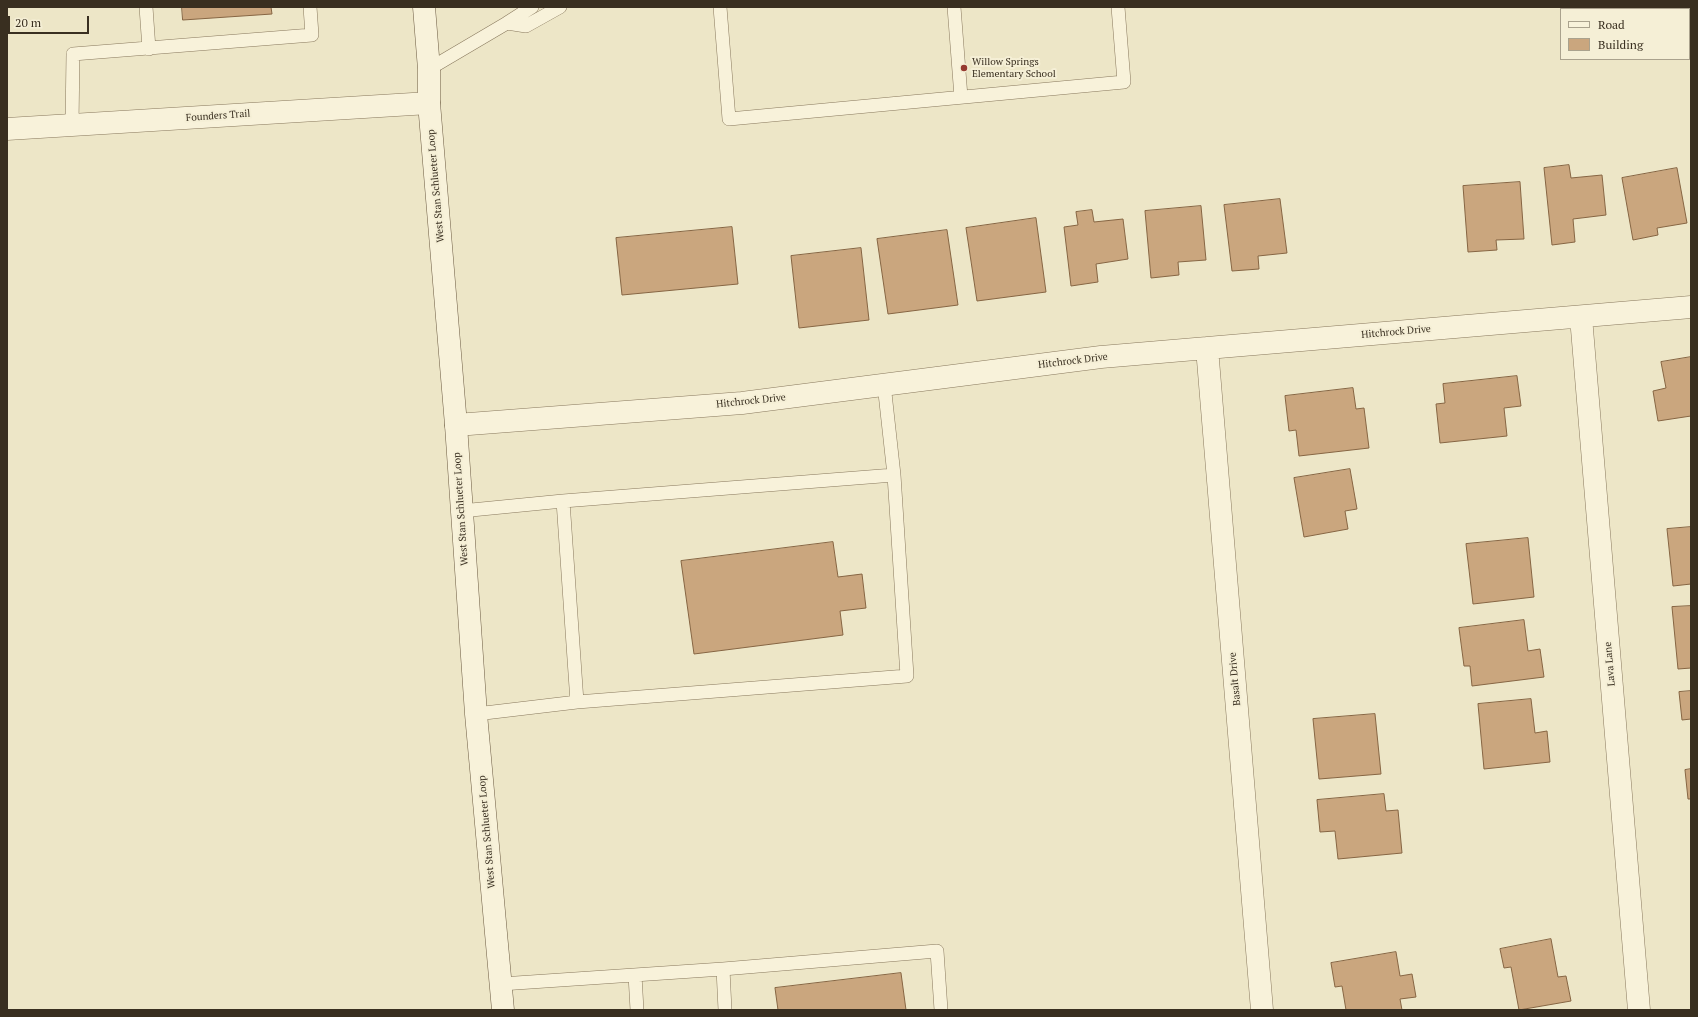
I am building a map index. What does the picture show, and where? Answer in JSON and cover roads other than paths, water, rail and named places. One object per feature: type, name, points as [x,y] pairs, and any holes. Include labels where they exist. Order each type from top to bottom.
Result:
[{"type":"street","name":"West Stan Schlueter Loop","points":[[424,7],[429,69],[428,103],[456,426],[476,714],[501,984],[502,1010]]},
{"type":"street","name":"Founders Trail","points":[[7,129],[428,103]]},
{"type":"street","name":"Hitchrock Drive","points":[[456,426],[742,403],[1101,357],[1691,307]]},
{"type":"street","name":"Lava Lane","points":[[1582,317],[1638,1010]]},
{"type":"street","name":"Basalt Drive","points":[[1207,348],[1262,1010]]},
{"type":"lane","points":[[146,7],[150,48]]},
{"type":"lane","points":[[72,125],[73,54],[312,35],[310,7]]},
{"type":"lane","points":[[507,23],[516,7]]},
{"type":"lane","points":[[429,69],[532,7]]},
{"type":"lane","points":[[507,23],[526,26],[560,7]]},
{"type":"lane","points":[[720,7],[729,119],[1124,82],[1118,7]]},
{"type":"lane","points":[[954,7],[961,97]]},
{"type":"lane","points":[[476,714],[577,702],[907,676],[894,475],[884,384]]},
{"type":"lane","points":[[461,511],[563,501],[894,475]]},
{"type":"lane","points":[[563,501],[577,702]]},
{"type":"lane","points":[[501,984],[723,969],[937,951],[941,1010]]},
{"type":"lane","points":[[723,969],[725,1010]]},
{"type":"lane","points":[[635,975],[637,1010]]},
{"type":"place","name":"Willow Springs Elementary School","points":[[964,68]]}]
